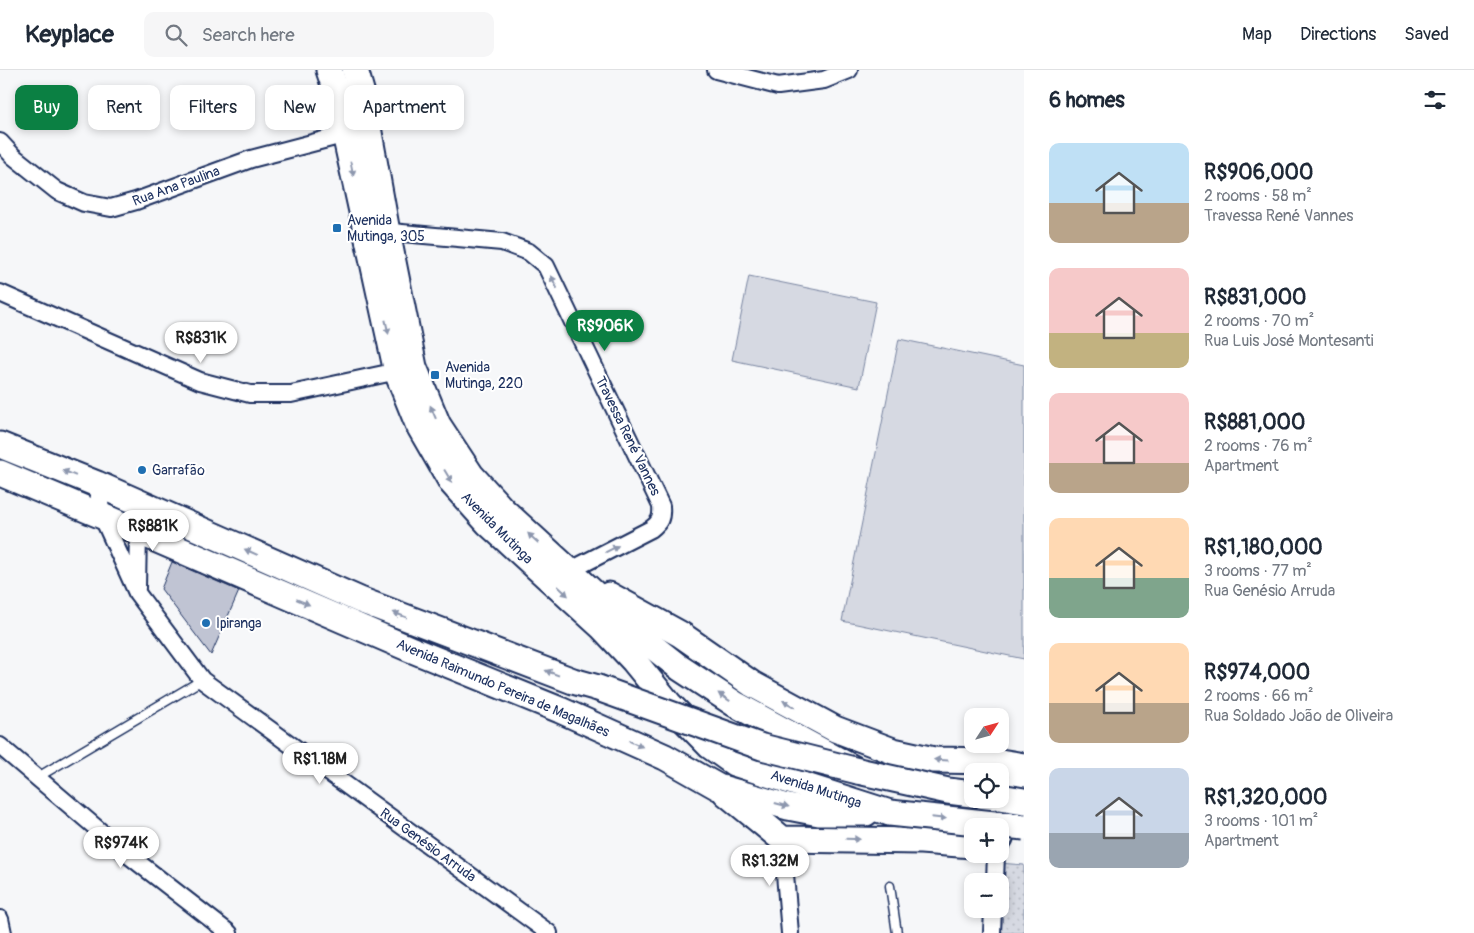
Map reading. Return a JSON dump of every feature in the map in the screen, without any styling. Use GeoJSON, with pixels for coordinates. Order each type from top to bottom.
{"type":"FeatureCollection","features":[{"type":"Feature","properties":{"kind":"main road","name":"Avenida Mutinga"},"geometry":{"type":"LineString","coordinates":[[329,70],[344,134],[376,230],[418,424],[452,483],[488,523],[602,627],[669,704],[710,746],[734,762],[856,807]]}},
{"type":"Feature","properties":{"kind":"main road","name":"Avenida Mutinga"},"geometry":{"type":"LineString","coordinates":[[355,70],[359,85]]}},
{"type":"Feature","properties":{"kind":"main road","name":"Avenida Mutinga"},"geometry":{"type":"LineString","coordinates":[[368,130],[376,230]]}},
{"type":"Feature","properties":{"kind":"main road","name":"Avenida Mutinga"},"geometry":{"type":"LineString","coordinates":[[405,370],[471,475],[503,510],[647,642],[680,668],[735,704],[858,771]]}},
{"type":"Feature","properties":{"kind":"main road","name":"Avenida Raimundo Pereira de Magalhães"},"geometry":{"type":"LineString","coordinates":[[0,445],[97,484],[360,600],[573,682],[598,688],[762,748],[858,771]]}},
{"type":"Feature","properties":{"kind":"main road","name":"Avenida Raimundo Pereira de Magalhães"},"geometry":{"type":"LineString","coordinates":[[0,473],[410,649],[560,710],[665,757],[718,787],[788,807],[818,813],[856,807],[890,813],[1024,827]]}},
{"type":"Feature","properties":{"kind":"main road"},"geometry":{"type":"LineString","coordinates":[[575,577],[680,634],[752,684],[835,729],[893,751],[934,760],[994,761],[1024,767],[1007,818]]}},
{"type":"Feature","properties":{"kind":"main road"},"geometry":{"type":"LineString","coordinates":[[858,771],[964,793]]}},
{"type":"Feature","properties":{"kind":"main road"},"geometry":{"type":"LineString","coordinates":[[718,787],[782,839],[922,841],[964,844]]}},
{"type":"Feature","properties":{"kind":"main road"},"geometry":{"type":"LineString","coordinates":[[1009,799],[1024,801]]}},
{"type":"Feature","properties":{"kind":"main road"},"geometry":{"type":"LineString","coordinates":[[782,839],[818,813]]}},
{"type":"Feature","properties":{"kind":"street"},"geometry":{"type":"LineString","coordinates":[[716,70],[778,86],[824,80],[849,70]]}},
{"type":"Feature","properties":{"kind":"street","name":"Rua Ana Paulina"},"geometry":{"type":"LineString","coordinates":[[0,142],[12,156],[57,191],[84,204],[111,208],[136,201],[251,159],[358,130]]}},
{"type":"Feature","properties":{"kind":"street","name":"Travessa René Vannes"},"geometry":{"type":"LineString","coordinates":[[376,230],[502,242],[529,252],[546,266],[661,506],[662,514],[660,522],[651,530],[575,577]]}},
{"type":"Feature","properties":{"kind":"street"},"geometry":{"type":"LineString","coordinates":[[0,293],[200,381],[250,394],[291,394],[405,370]]}},
{"type":"Feature","properties":{"kind":"street","name":"Rua Genésio Arruda"},"geometry":{"type":"LineString","coordinates":[[97,484],[102,516],[137,593],[202,680],[549,933]]}},
{"type":"Feature","properties":{"kind":"street"},"geometry":{"type":"LineString","coordinates":[[137,593],[138,531],[148,506]]}},
{"type":"Feature","properties":{"kind":"street"},"geometry":{"type":"LineString","coordinates":[[0,746],[38,776],[127,854],[229,933]]}},
{"type":"Feature","properties":{"kind":"street"},"geometry":{"type":"LineString","coordinates":[[782,839],[790,933]]}},
{"type":"Feature","properties":{"kind":"street"},"geometry":{"type":"LineString","coordinates":[[992,933],[993,918]]}},
{"type":"Feature","properties":{"kind":"street"},"geometry":{"type":"LineString","coordinates":[[0,919],[3,933]]}},
{"type":"Feature","properties":{"kind":"lane"},"geometry":{"type":"LineString","coordinates":[[38,776],[202,680]]}},
{"type":"Feature","properties":{"kind":"lane"},"geometry":{"type":"LineString","coordinates":[[890,886],[897,933]]}},
{"type":"Feature","properties":{"kind":"shaded area"},"geometry":{"type":"Polygon","coordinates":[[[749,276],[876,302],[859,387],[732,360],[749,276]]]}},
{"type":"Feature","properties":{"kind":"shaded area"},"geometry":{"type":"Polygon","coordinates":[[[899,339],[1024,365],[1024,659],[842,621],[899,339]]]}},
{"type":"Feature","properties":{"kind":"shaded area"},"geometry":{"type":"Polygon","coordinates":[[[999,863],[1024,865],[1024,933],[997,933],[999,918],[1009,918],[1009,873],[999,873],[999,863]]]}},
{"type":"Feature","properties":{"kind":"building","name":"Ipiranga"},"geometry":{"type":"Polygon","coordinates":[[[172,562],[239,591],[211,655],[161,589],[172,562]]]}},
{"type":"Feature","properties":{"kind":"place","name":"Avenida Mutinga, 305"},"geometry":{"type":"Point","coordinates":[337,228]}},
{"type":"Feature","properties":{"kind":"place","name":"Avenida Mutinga, 220"},"geometry":{"type":"Point","coordinates":[435,375]}},
{"type":"Feature","properties":{"kind":"place","name":"Garrafão"},"geometry":{"type":"Point","coordinates":[142,470]}},
{"type":"Feature","properties":{"kind":"place","name":"Ipiranga"},"geometry":{"type":"Point","coordinates":[206,623]}}]}
